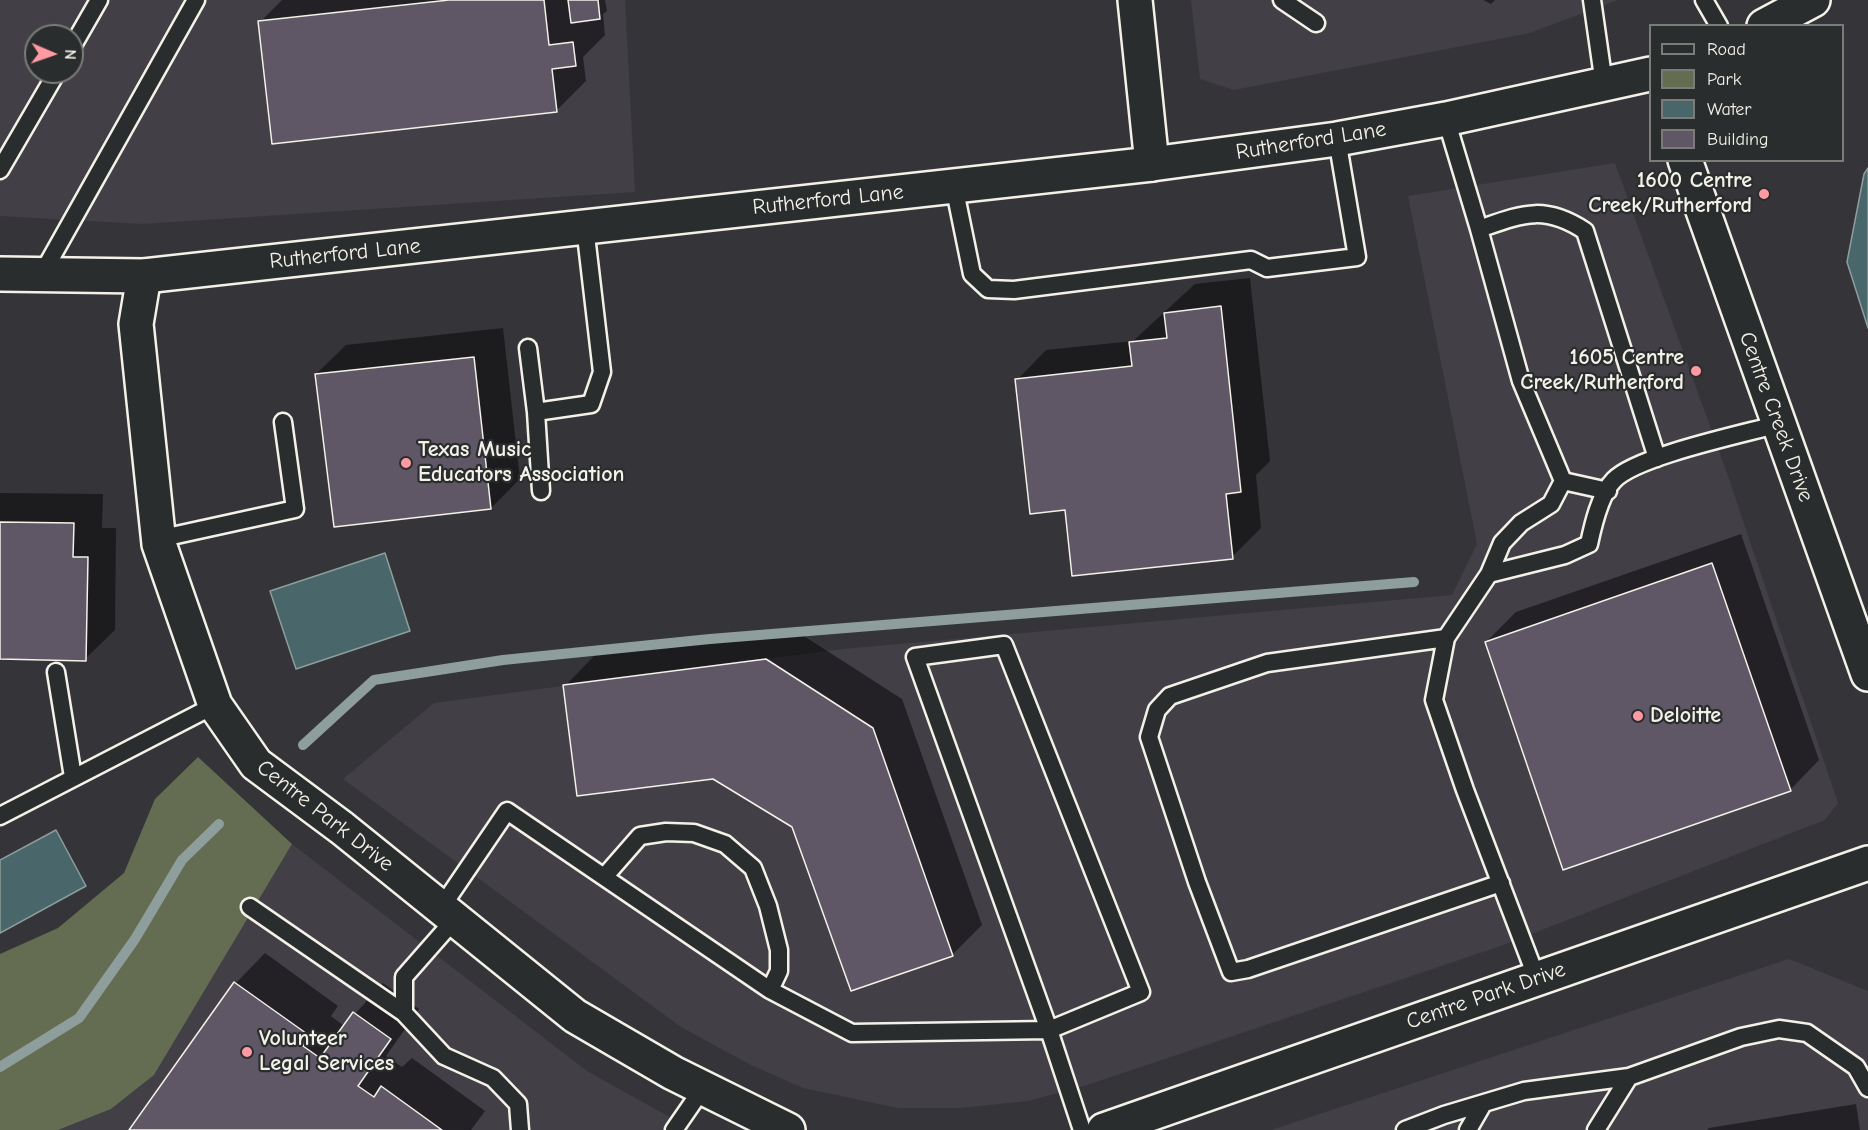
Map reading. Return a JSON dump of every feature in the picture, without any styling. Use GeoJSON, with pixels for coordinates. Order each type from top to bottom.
{"type":"FeatureCollection","features":[{"type":"Feature","properties":{"kind":"street"},"geometry":{"type":"LineString","coordinates":[[1135,0],[1152,164]]}},
{"type":"Feature","properties":{"kind":"street"},"geometry":{"type":"LineString","coordinates":[[1768,24],[1813,0]]}},
{"type":"Feature","properties":{"kind":"street","name":"Rutherford Lane"},"geometry":{"type":"LineString","coordinates":[[0,274],[144,276],[1152,164],[1337,139],[1446,119],[1649,74]]}},
{"type":"Feature","properties":{"kind":"street","name":"Centre Creek Drive"},"geometry":{"type":"LineString","coordinates":[[1686,162],[1868,674]]}},
{"type":"Feature","properties":{"kind":"street","name":"Centre Park Drive"},"geometry":{"type":"LineString","coordinates":[[144,276],[136,324],[158,539],[215,705],[256,765],[575,1016],[703,1088],[788,1130]]}},
{"type":"Feature","properties":{"kind":"street","name":"Centre Park Drive"},"geometry":{"type":"LineString","coordinates":[[1104,1130],[1868,863]]}},
{"type":"Feature","properties":{"kind":"lane"},"geometry":{"type":"LineString","coordinates":[[84,26],[99,0]]}},
{"type":"Feature","properties":{"kind":"lane"},"geometry":{"type":"LineString","coordinates":[[42,274],[196,0]]}},
{"type":"Feature","properties":{"kind":"lane"},"geometry":{"type":"LineString","coordinates":[[1282,0],[1316,23]]}},
{"type":"Feature","properties":{"kind":"lane"},"geometry":{"type":"LineString","coordinates":[[1592,0],[1604,84]]}},
{"type":"Feature","properties":{"kind":"lane"},"geometry":{"type":"LineString","coordinates":[[1704,0],[1718,24]]}},
{"type":"Feature","properties":{"kind":"lane"},"geometry":{"type":"LineString","coordinates":[[0,170],[50,84]]}},
{"type":"Feature","properties":{"kind":"lane"},"geometry":{"type":"LineString","coordinates":[[1446,119],[1521,381],[1563,481]]}},
{"type":"Feature","properties":{"kind":"lane"},"geometry":{"type":"LineString","coordinates":[[954,186],[972,274],[988,289],[1014,290],[1251,260],[1267,268],[1356,257],[1337,139]]}},
{"type":"Feature","properties":{"kind":"lane"},"geometry":{"type":"LineString","coordinates":[[1479,229],[1523,214],[1563,217],[1585,231],[1657,458]]}},
{"type":"Feature","properties":{"kind":"lane"},"geometry":{"type":"LineString","coordinates":[[536,412],[591,404],[602,372],[585,227]]}},
{"type":"Feature","properties":{"kind":"lane"},"geometry":{"type":"LineString","coordinates":[[528,348],[542,491]]}},
{"type":"Feature","properties":{"kind":"lane"},"geometry":{"type":"LineString","coordinates":[[158,539],[295,509],[284,422]]}},
{"type":"Feature","properties":{"kind":"lane"},"geometry":{"type":"LineString","coordinates":[[1489,574],[1565,555],[1589,544],[1594,518],[1614,480],[1657,458],[1779,424]]}},
{"type":"Feature","properties":{"kind":"lane"},"geometry":{"type":"LineString","coordinates":[[1563,481],[1608,491]]}},
{"type":"Feature","properties":{"kind":"lane"},"geometry":{"type":"LineString","coordinates":[[1537,979],[1465,790],[1434,700],[1446,638],[1489,574],[1502,543],[1521,523],[1551,504],[1563,481]]}},
{"type":"Feature","properties":{"kind":"lane"},"geometry":{"type":"LineString","coordinates":[[1446,638],[1267,663],[1170,696],[1157,710],[1149,737],[1197,882],[1231,972],[1248,969],[1501,883]]}},
{"type":"Feature","properties":{"kind":"lane"},"geometry":{"type":"LineString","coordinates":[[404,1012],[404,977],[448,914],[507,811],[770,990],[852,1033],[1050,1030],[1141,992],[1004,645],[915,657],[1050,1030],[1082,1130]]}},
{"type":"Feature","properties":{"kind":"lane"},"geometry":{"type":"LineString","coordinates":[[56,672],[73,777]]}},
{"type":"Feature","properties":{"kind":"lane"},"geometry":{"type":"LineString","coordinates":[[0,816],[215,705]]}},
{"type":"Feature","properties":{"kind":"lane"},"geometry":{"type":"LineString","coordinates":[[605,876],[640,837],[666,832],[693,833],[725,844],[753,868],[768,906],[779,950],[779,971],[770,990]]}},
{"type":"Feature","properties":{"kind":"lane"},"geometry":{"type":"LineString","coordinates":[[250,907],[404,1012],[444,1056],[493,1078],[518,1104],[520,1130]]}},
{"type":"Feature","properties":{"kind":"lane"},"geometry":{"type":"LineString","coordinates":[[1406,1130],[1524,1091],[1629,1077],[1741,1037],[1779,1029],[1807,1033],[1856,1067],[1868,1088]]}},
{"type":"Feature","properties":{"kind":"lane"},"geometry":{"type":"LineString","coordinates":[[1596,1130],[1629,1077]]}},
{"type":"Feature","properties":{"kind":"lane"},"geometry":{"type":"LineString","coordinates":[[674,1130],[703,1088]]}},
{"type":"Feature","properties":{"kind":"lane"},"geometry":{"type":"LineString","coordinates":[[1468,1130],[1483,1104]]}},
{"type":"Feature","properties":{"kind":"shaded area"},"geometry":{"type":"Polygon","coordinates":[[[0,0],[625,0],[635,192],[142,224],[0,216],[0,0]]]}},
{"type":"Feature","properties":{"kind":"shaded area"},"geometry":{"type":"Polygon","coordinates":[[[1191,0],[1618,0],[1530,33],[1234,90],[1200,79],[1191,0]]]}},
{"type":"Feature","properties":{"kind":"shaded area"},"geometry":{"type":"Polygon","coordinates":[[[1615,163],[1728,476],[1838,803],[1825,820],[1498,947],[1084,1086],[1028,1101],[961,1108],[898,1108],[803,1088],[749,1064],[681,1027],[343,779],[434,703],[842,649],[1452,595],[1477,544],[1408,196],[1615,163]]]}},
{"type":"Feature","properties":{"kind":"shaded area"},"geometry":{"type":"Polygon","coordinates":[[[292,844],[587,1071],[693,1130],[58,1130],[111,1109],[154,1075],[292,844]]]}},
{"type":"Feature","properties":{"kind":"shaded area"},"geometry":{"type":"Polygon","coordinates":[[[1789,959],[1868,991],[1868,1130],[1271,1130],[1789,959]]]}},
{"type":"Feature","properties":{"kind":"green space"},"geometry":{"type":"Polygon","coordinates":[[[198,757],[292,844],[154,1075],[111,1109],[58,1130],[0,1130],[0,954],[58,928],[124,873],[155,799],[198,757]]]}},
{"type":"Feature","properties":{"kind":"water"},"geometry":{"type":"Polygon","coordinates":[[[1868,168],[1868,328],[1847,262],[1864,174],[1868,168]]]}},
{"type":"Feature","properties":{"kind":"water"},"geometry":{"type":"Polygon","coordinates":[[[385,553],[410,631],[296,669],[270,591],[385,553]]]}},
{"type":"Feature","properties":{"kind":"water"},"geometry":{"type":"Polygon","coordinates":[[[56,830],[86,886],[0,933],[0,860],[56,830]]]}},
{"type":"Feature","properties":{"kind":"building"},"geometry":{"type":"Polygon","coordinates":[[[449,0],[544,0],[549,45],[573,42],[576,66],[552,69],[557,112],[272,144],[258,21],[449,0]]]}},
{"type":"Feature","properties":{"kind":"building"},"geometry":{"type":"Polygon","coordinates":[[[568,0],[598,0],[600,19],[571,23],[568,0]]]}},
{"type":"Feature","properties":{"kind":"building"},"geometry":{"type":"Polygon","coordinates":[[[1221,306],[1241,492],[1226,494],[1233,559],[1072,576],[1065,510],[1030,514],[1015,379],[1132,366],[1129,342],[1167,338],[1164,313],[1221,306]]]}},
{"type":"Feature","properties":{"kind":"building","name":"Texas Music Educators Association"},"geometry":{"type":"Polygon","coordinates":[[[474,357],[491,509],[334,527],[315,374],[474,357]]]}},
{"type":"Feature","properties":{"kind":"building"},"geometry":{"type":"Polygon","coordinates":[[[0,522],[74,523],[73,557],[88,557],[86,661],[0,659],[0,522]]]}},
{"type":"Feature","properties":{"kind":"building","name":"Deloitte"},"geometry":{"type":"Polygon","coordinates":[[[1712,563],[1791,791],[1563,870],[1485,642],[1712,563]]]}},
{"type":"Feature","properties":{"kind":"building"},"geometry":{"type":"Polygon","coordinates":[[[766,659],[873,728],[953,956],[851,991],[792,827],[713,779],[577,796],[563,685],[766,659]]]}},
{"type":"Feature","properties":{"kind":"building","name":"Volunteer Legal Services"},"geometry":{"type":"Polygon","coordinates":[[[234,982],[310,1036],[303,1046],[320,1058],[353,1012],[391,1039],[358,1086],[374,1097],[381,1086],[442,1130],[129,1130],[234,982]]]}},
{"type":"Feature","properties":{"kind":"waterway"},"geometry":{"type":"LineString","coordinates":[[303,745],[374,680],[503,660],[710,639],[1414,582]]}},
{"type":"Feature","properties":{"kind":"waterway"},"geometry":{"type":"LineString","coordinates":[[0,1067],[79,1018],[135,939],[182,860],[219,824]]}},
{"type":"Feature","properties":{"kind":"place","name":"1600 Centre Creek/Rutherford"},"geometry":{"type":"Point","coordinates":[1764,194]}},
{"type":"Feature","properties":{"kind":"place","name":"1605 Centre Creek/Rutherford"},"geometry":{"type":"Point","coordinates":[1696,371]}},
{"type":"Feature","properties":{"kind":"place","name":"Texas Music Educators Association"},"geometry":{"type":"Point","coordinates":[406,463]}},
{"type":"Feature","properties":{"kind":"place","name":"Deloitte"},"geometry":{"type":"Point","coordinates":[1638,716]}},
{"type":"Feature","properties":{"kind":"place","name":"Volunteer Legal Services"},"geometry":{"type":"Point","coordinates":[247,1052]}}]}
